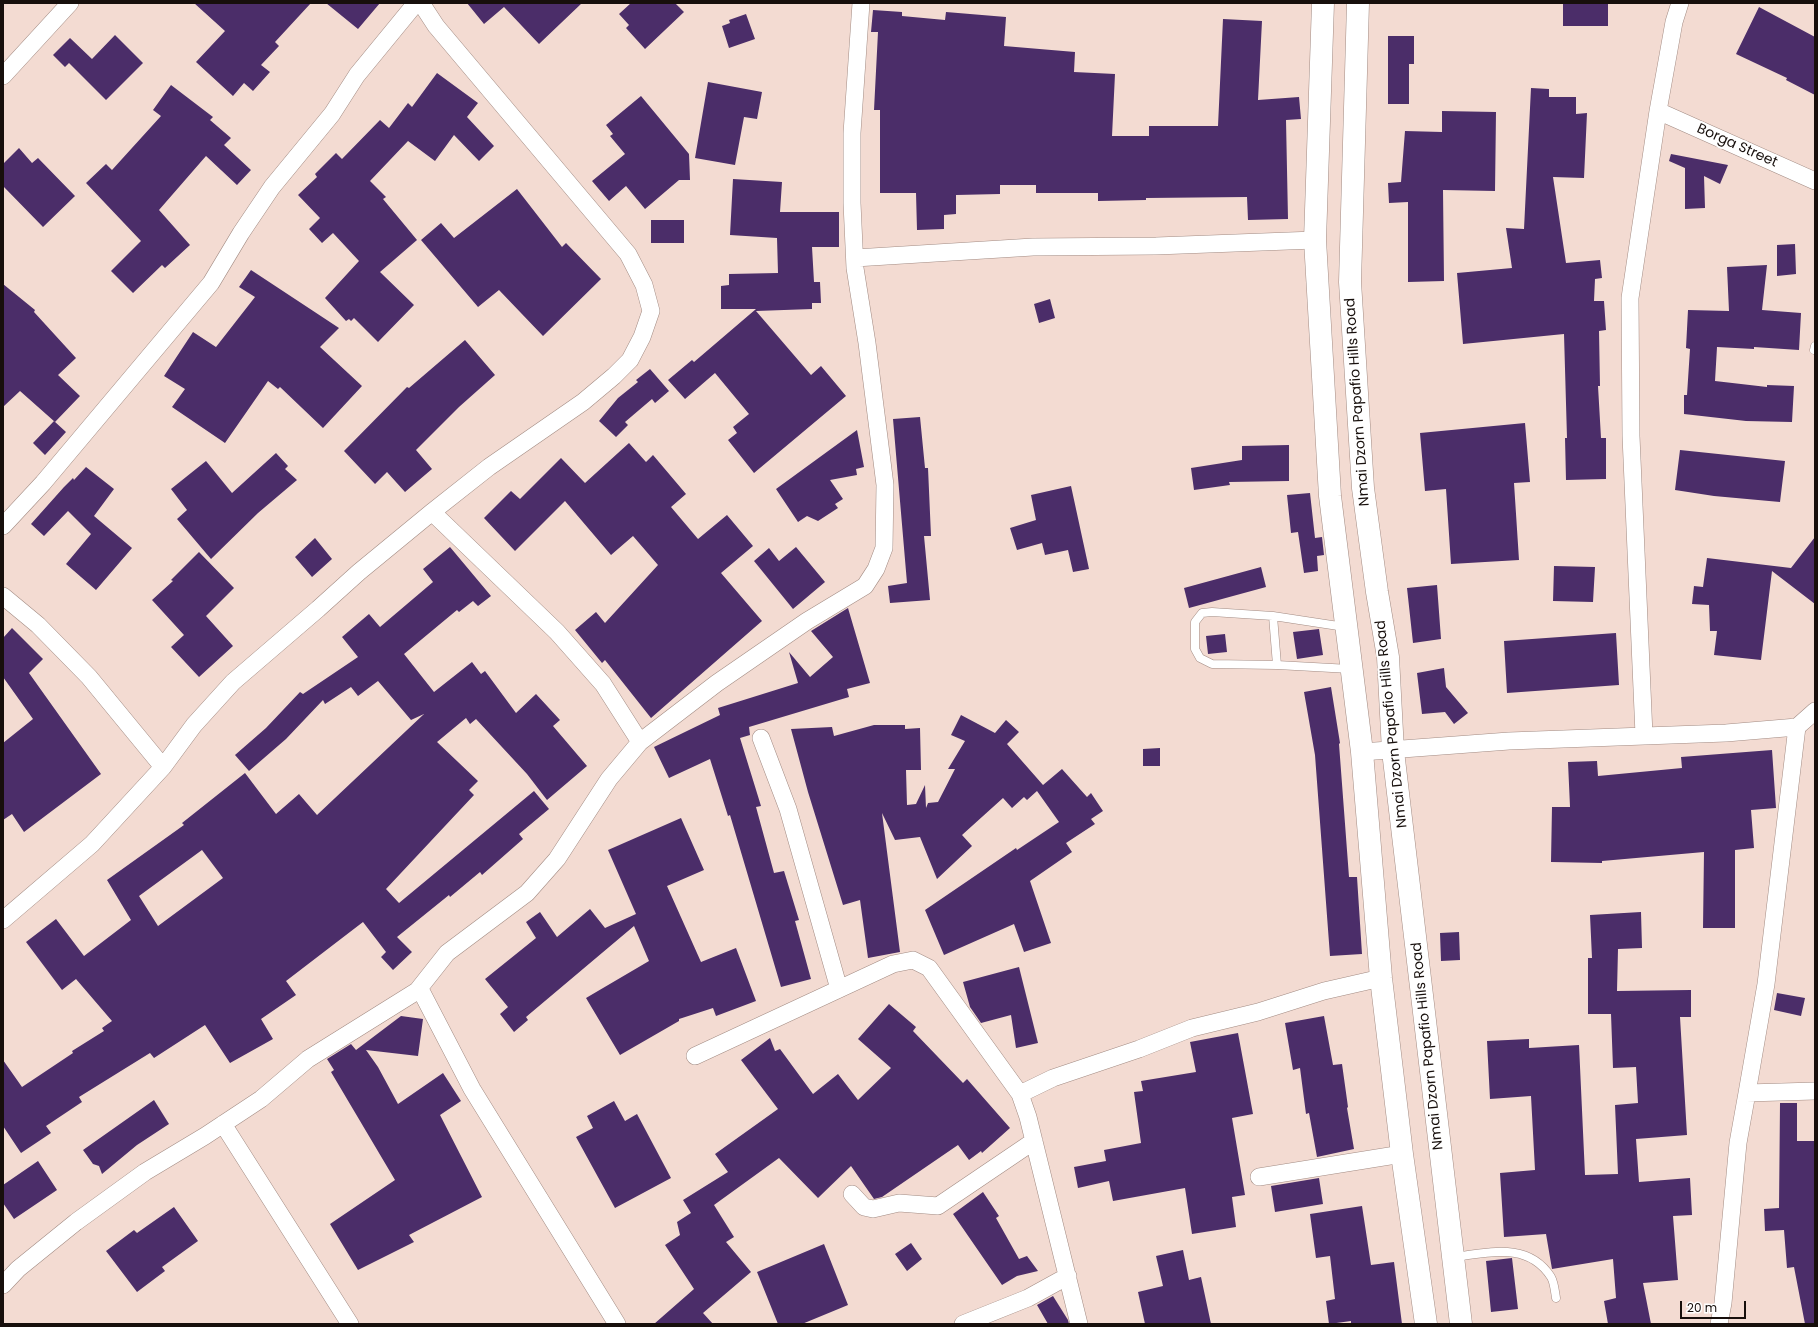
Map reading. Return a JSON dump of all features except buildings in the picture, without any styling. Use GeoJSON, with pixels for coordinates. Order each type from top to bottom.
{"type":"FeatureCollection","features":[{"type":"Feature","properties":{"kind":"street"},"geometry":{"type":"LineString","coordinates":[[3,76],[70,3]]}},
{"type":"Feature","properties":{"kind":"street"},"geometry":{"type":"LineString","coordinates":[[3,526],[43,483],[211,283],[240,233],[272,187],[332,114],[357,75],[416,3]]}},
{"type":"Feature","properties":{"kind":"street"},"geometry":{"type":"LineString","coordinates":[[3,920],[92,844],[163,767],[194,725],[233,682],[359,572],[432,512],[489,467],[582,402],[614,376],[630,360],[642,337],[651,311],[644,285],[628,254],[436,26],[421,3]]}},
{"type":"Feature","properties":{"kind":"street"},"geometry":{"type":"LineString","coordinates":[[3,1285],[18,1269],[76,1222],[146,1172],[261,1099],[308,1059],[420,989],[447,953],[527,893],[557,858],[609,779],[640,742],[717,684],[807,621],[865,586],[876,569],[884,548],[885,485],[876,403],[855,258],[852,202],[852,133],[861,3]]}},
{"type":"Feature","properties":{"kind":"street"},"geometry":{"type":"LineString","coordinates":[[1323,3],[1316,240],[1330,496],[1345,627],[1362,752],[1382,978],[1402,1154],[1426,1324]]}},
{"type":"Feature","properties":{"kind":"street","name":"Nmai Dzorn Papafio Hills Road"},"geometry":{"type":"LineString","coordinates":[[1358,3],[1350,282],[1363,488],[1376,592],[1388,657],[1393,750],[1461,1324]]}},
{"type":"Feature","properties":{"kind":"street"},"geometry":{"type":"LineString","coordinates":[[1644,735],[1631,436],[1630,298],[1658,111],[1674,22],[1680,3]]}},
{"type":"Feature","properties":{"kind":"street","name":"Borga Street"},"geometry":{"type":"LineString","coordinates":[[1658,111],[1815,182]]}},
{"type":"Feature","properties":{"kind":"street"},"geometry":{"type":"LineString","coordinates":[[855,258],[1033,247],[1156,246],[1316,240]]}},
{"type":"Feature","properties":{"kind":"street"},"geometry":{"type":"LineString","coordinates":[[432,512],[557,632],[603,684],[640,742]]}},
{"type":"Feature","properties":{"kind":"street"},"geometry":{"type":"LineString","coordinates":[[3,596],[38,625],[89,678],[163,767]]}},
{"type":"Feature","properties":{"kind":"street"},"geometry":{"type":"LineString","coordinates":[[1362,752],[1509,741],[1726,733],[1797,727],[1815,711]]}},
{"type":"Feature","properties":{"kind":"street"},"geometry":{"type":"LineString","coordinates":[[1719,1324],[1723,1303],[1738,1144],[1766,984],[1797,727]]}},
{"type":"Feature","properties":{"kind":"street"},"geometry":{"type":"LineString","coordinates":[[761,738],[788,809],[839,989]]}},
{"type":"Feature","properties":{"kind":"street"},"geometry":{"type":"LineString","coordinates":[[695,1056],[893,964],[913,960],[929,968],[1020,1094],[1028,1117],[1079,1324]]}},
{"type":"Feature","properties":{"kind":"street"},"geometry":{"type":"LineString","coordinates":[[1020,1094],[1053,1078],[1139,1049],[1192,1028],[1258,1012],[1324,991],[1382,978]]}},
{"type":"Feature","properties":{"kind":"street"},"geometry":{"type":"LineString","coordinates":[[420,989],[472,1089],[617,1324]]}},
{"type":"Feature","properties":{"kind":"street"},"geometry":{"type":"LineString","coordinates":[[1747,1093],[1815,1091]]}},
{"type":"Feature","properties":{"kind":"street"},"geometry":{"type":"LineString","coordinates":[[223,1124],[350,1324]]}},
{"type":"Feature","properties":{"kind":"street"},"geometry":{"type":"LineString","coordinates":[[852,1194],[864,1206],[873,1209],[899,1202],[938,1206],[1034,1141]]}},
{"type":"Feature","properties":{"kind":"street"},"geometry":{"type":"LineString","coordinates":[[1259,1177],[1402,1154]]}},
{"type":"Feature","properties":{"kind":"street"},"geometry":{"type":"LineString","coordinates":[[963,1324],[1028,1298],[1068,1276]]}},
{"type":"Feature","properties":{"kind":"lane"},"geometry":{"type":"LineString","coordinates":[[1345,627],[1273,616],[1202,612],[1195,622],[1195,649],[1200,658],[1212,664],[1277,665],[1351,669]]}},
{"type":"Feature","properties":{"kind":"lane"},"geometry":{"type":"LineString","coordinates":[[1273,616],[1277,665]]}},
{"type":"Feature","properties":{"kind":"lane"},"geometry":{"type":"LineString","coordinates":[[1453,1258],[1494,1252],[1520,1253],[1537,1262],[1551,1277],[1556,1298]]}}]}
